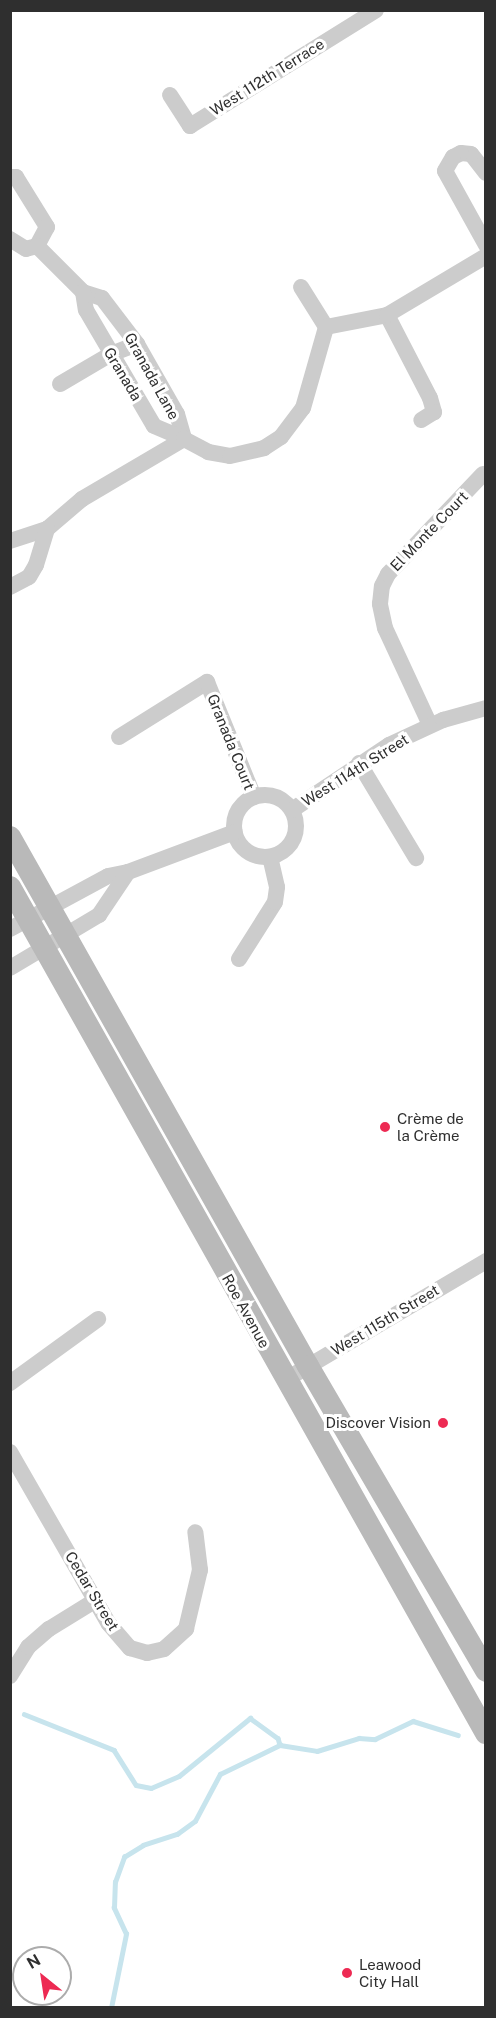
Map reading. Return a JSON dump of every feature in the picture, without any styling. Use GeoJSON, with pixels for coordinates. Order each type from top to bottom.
{"type":"FeatureCollection","features":[{"type":"Feature","properties":{"kind":"main road","name":"Roe Avenue"},"geometry":{"type":"LineString","coordinates":[[10,837],[308,1366],[485,1670]]}},
{"type":"Feature","properties":{"kind":"main road","name":"Roe Avenue"},"geometry":{"type":"LineString","coordinates":[[10,887],[19,924],[45,949],[285,1380],[486,1733]]}},
{"type":"Feature","properties":{"kind":"main road"},"geometry":{"type":"LineString","coordinates":[[433,1640],[469,1665],[485,1670]]}},
{"type":"Feature","properties":{"kind":"street","name":"West 112th Terrace"},"geometry":{"type":"LineString","coordinates":[[170,95],[190,126],[372,11]]}},
{"type":"Feature","properties":{"kind":"street"},"geometry":{"type":"LineString","coordinates":[[486,173],[471,154],[461,153],[453,157],[444,171],[486,245]]}},
{"type":"Feature","properties":{"kind":"street"},"geometry":{"type":"LineString","coordinates":[[10,177],[16,177],[47,227],[37,246],[26,249],[10,239]]}},
{"type":"Feature","properties":{"kind":"street","name":"Granada Lane"},"geometry":{"type":"LineString","coordinates":[[37,246],[83,292],[102,298],[137,344],[177,414],[184,439]]}},
{"type":"Feature","properties":{"kind":"street"},"geometry":{"type":"LineString","coordinates":[[301,287],[326,327],[387,315],[486,256]]}},
{"type":"Feature","properties":{"kind":"street","name":"Granada"},"geometry":{"type":"LineString","coordinates":[[83,292],[86,310],[154,426],[208,452],[230,456],[264,448],[281,437],[303,408],[326,327]]}},
{"type":"Feature","properties":{"kind":"street"},"geometry":{"type":"LineString","coordinates":[[387,315],[430,398],[434,412],[421,420]]}},
{"type":"Feature","properties":{"kind":"street"},"geometry":{"type":"LineString","coordinates":[[60,384],[111,354],[137,344]]}},
{"type":"Feature","properties":{"kind":"street"},"geometry":{"type":"LineString","coordinates":[[10,541],[46,529],[82,499],[184,439]]}},
{"type":"Feature","properties":{"kind":"street","name":"El Monte Court"},"geometry":{"type":"LineString","coordinates":[[430,725],[385,628],[380,604],[382,586],[388,574],[483,474]]}},
{"type":"Feature","properties":{"kind":"street"},"geometry":{"type":"LineString","coordinates":[[10,587],[29,577],[36,565],[46,529]]}},
{"type":"Feature","properties":{"kind":"street","name":"Granada Court"},"geometry":{"type":"LineString","coordinates":[[119,737],[207,682],[254,797]]}},
{"type":"Feature","properties":{"kind":"street","name":"West 114th Street"},"geometry":{"type":"LineString","coordinates":[[292,810],[359,763],[430,725],[486,708]]}},
{"type":"Feature","properties":{"kind":"street"},"geometry":{"type":"LineString","coordinates":[[359,763],[416,858]]}},
{"type":"Feature","properties":{"kind":"street"},"geometry":{"type":"LineString","coordinates":[[275,796],[292,810],[296,824],[294,839],[284,851],[270,857],[245,850],[235,832],[238,812],[254,797],[275,796]]}},
{"type":"Feature","properties":{"kind":"street"},"geometry":{"type":"LineString","coordinates":[[19,924],[108,876],[128,873],[235,832]]}},
{"type":"Feature","properties":{"kind":"street"},"geometry":{"type":"LineString","coordinates":[[239,959],[275,902],[278,887],[270,857]]}},
{"type":"Feature","properties":{"kind":"street"},"geometry":{"type":"LineString","coordinates":[[10,968],[66,937],[99,915],[128,873]]}},
{"type":"Feature","properties":{"kind":"street","name":"West 115th Street"},"geometry":{"type":"LineString","coordinates":[[285,1380],[486,1261]]}},
{"type":"Feature","properties":{"kind":"street"},"geometry":{"type":"LineString","coordinates":[[10,1383],[98,1319]]}},
{"type":"Feature","properties":{"kind":"street","name":"Cedar Street"},"geometry":{"type":"LineString","coordinates":[[10,1452],[96,1600],[130,1648],[147,1653],[164,1649],[186,1629],[198,1588],[195,1532]]}},
{"type":"Feature","properties":{"kind":"street"},"geometry":{"type":"LineString","coordinates":[[10,1676],[28,1647],[49,1629],[96,1600]]}},
{"type":"Feature","properties":{"kind":"waterway"},"geometry":{"type":"LineString","coordinates":[[24,1714],[114,1750],[136,1785],[151,1788],[179,1776],[250,1718],[278,1738],[280,1745]]}},
{"type":"Feature","properties":{"kind":"waterway"},"geometry":{"type":"LineString","coordinates":[[111,2008],[126,1934],[114,1908],[115,1882],[124,1857],[143,1845],[177,1834],[195,1821],[220,1774],[280,1745],[317,1751],[359,1738],[375,1739],[413,1721],[458,1735]]}},
{"type":"Feature","properties":{"kind":"place","name":"Crème de la Crème"},"geometry":{"type":"Point","coordinates":[385,1127]}},
{"type":"Feature","properties":{"kind":"place","name":"Discover Vision"},"geometry":{"type":"Point","coordinates":[443,1423]}},
{"type":"Feature","properties":{"kind":"place","name":"Leawood City Hall"},"geometry":{"type":"Point","coordinates":[347,1973]}}]}
